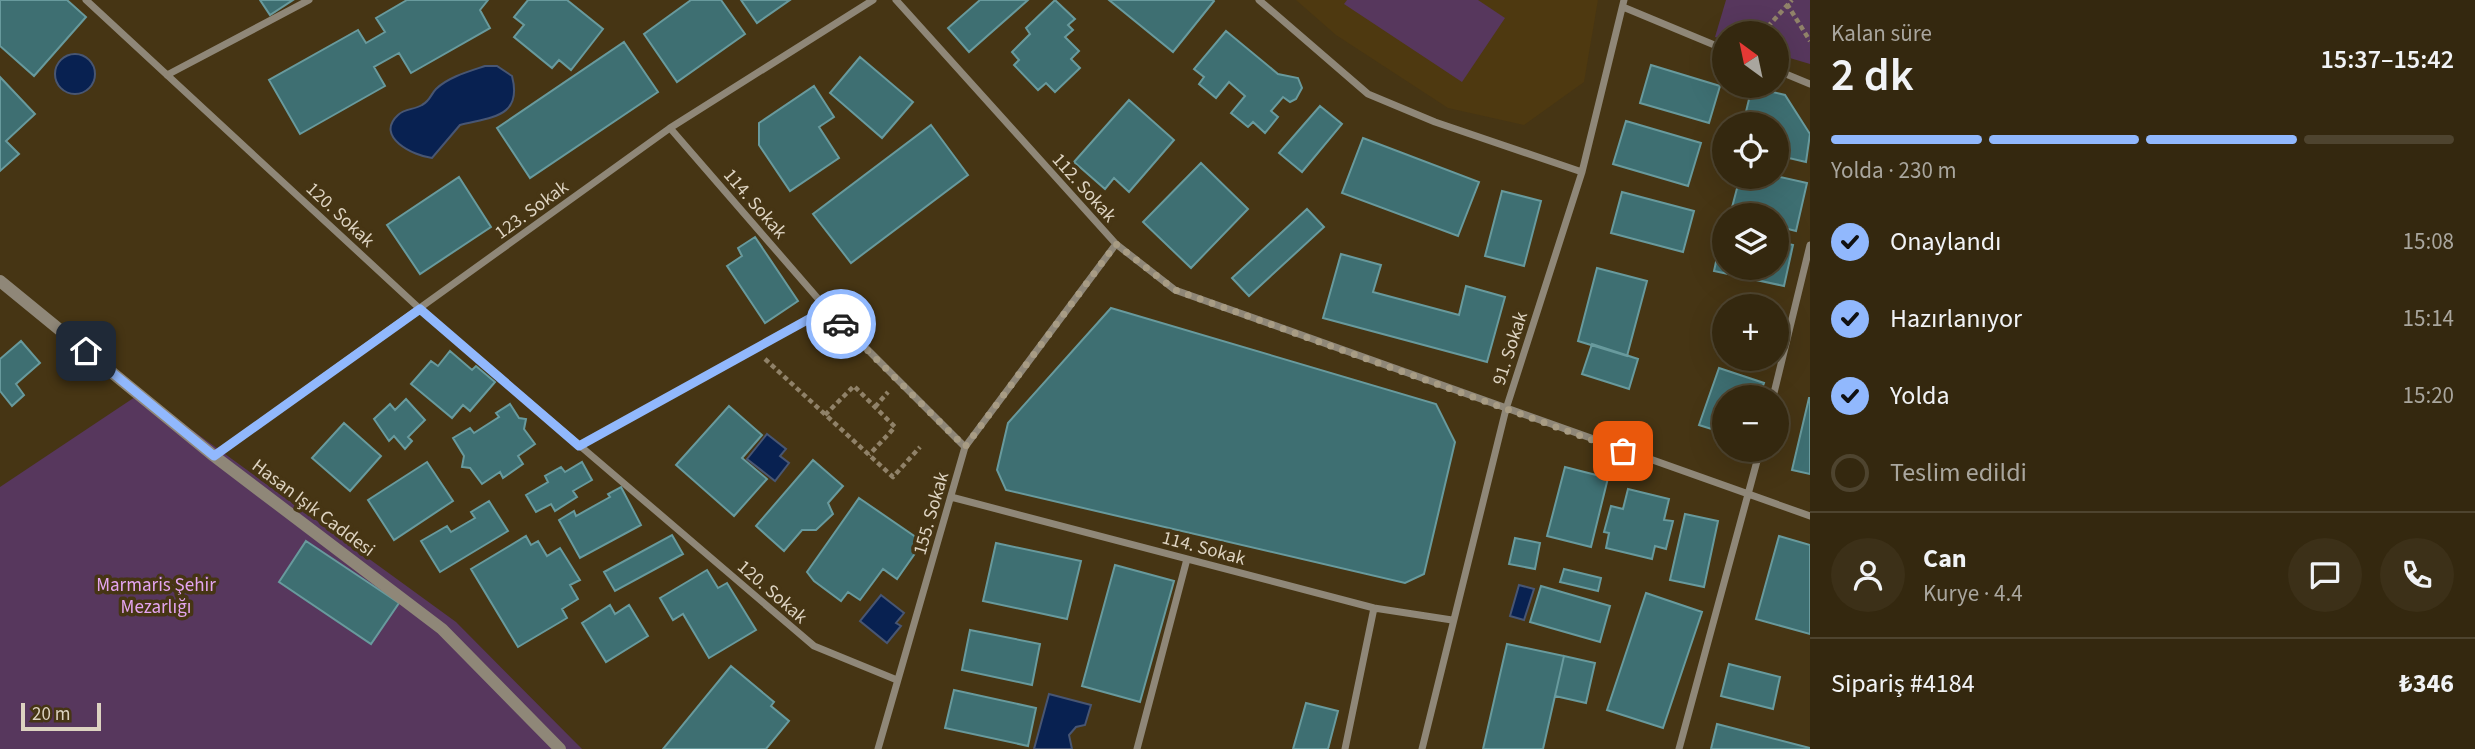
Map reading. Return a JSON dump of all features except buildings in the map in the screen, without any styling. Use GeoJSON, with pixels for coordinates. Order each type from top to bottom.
{"type":"FeatureCollection","features":[{"type":"Feature","properties":{"kind":"street","name":"120. Sokak"},"geometry":{"type":"LineString","coordinates":[[86,0],[420,309],[814,646],[897,680]]}},
{"type":"Feature","properties":{"kind":"street"},"geometry":{"type":"LineString","coordinates":[[167,75],[309,0]]}},
{"type":"Feature","properties":{"kind":"street","name":"123. Sokak"},"geometry":{"type":"LineString","coordinates":[[214,456],[670,128],[873,0]]}},
{"type":"Feature","properties":{"kind":"street","name":"112. Sokak"},"geometry":{"type":"LineString","coordinates":[[896,0],[1116,244],[1175,290],[1810,516]]}},
{"type":"Feature","properties":{"kind":"street"},"geometry":{"type":"LineString","coordinates":[[1259,0],[1368,94],[1435,122],[1582,172]]}},
{"type":"Feature","properties":{"kind":"street"},"geometry":{"type":"LineString","coordinates":[[1623,3],[1712,44]]}},
{"type":"Feature","properties":{"kind":"street","name":"91. Sokak"},"geometry":{"type":"LineString","coordinates":[[1422,749],[1506,409],[1582,172],[1623,3]]}},
{"type":"Feature","properties":{"kind":"street"},"geometry":{"type":"LineString","coordinates":[[1789,75],[1810,84]]}},
{"type":"Feature","properties":{"kind":"street","name":"114. Sokak"},"geometry":{"type":"LineString","coordinates":[[670,128],[827,309],[965,447]]}},
{"type":"Feature","properties":{"kind":"street","name":"155. Sokak"},"geometry":{"type":"LineString","coordinates":[[878,749],[965,447],[1116,244]]}},
{"type":"Feature","properties":{"kind":"street"},"geometry":{"type":"LineString","coordinates":[[1776,385],[1810,245]]}},
{"type":"Feature","properties":{"kind":"street","name":"Hasan Işık Caddesi"},"geometry":{"type":"LineString","coordinates":[[0,281],[214,456],[442,629],[560,749]]}},
{"type":"Feature","properties":{"kind":"street"},"geometry":{"type":"LineString","coordinates":[[579,446],[827,309]]}},
{"type":"Feature","properties":{"kind":"street"},"geometry":{"type":"LineString","coordinates":[[1679,749],[1757,462]]}},
{"type":"Feature","properties":{"kind":"street","name":"114. Sokak"},"geometry":{"type":"LineString","coordinates":[[951,497],[1374,608],[1452,620]]}},
{"type":"Feature","properties":{"kind":"street"},"geometry":{"type":"LineString","coordinates":[[1137,749],[1187,559]]}},
{"type":"Feature","properties":{"kind":"street"},"geometry":{"type":"LineString","coordinates":[[1345,749],[1374,608]]}},
{"type":"Feature","properties":{"kind":"path"},"geometry":{"type":"LineString","coordinates":[[1772,21],[1789,2],[1810,41]]}},
{"type":"Feature","properties":{"kind":"path"},"geometry":{"type":"LineString","coordinates":[[754,349],[893,477],[920,447]]}},
{"type":"Feature","properties":{"kind":"path"},"geometry":{"type":"LineString","coordinates":[[825,415],[854,386],[895,427],[869,455]]}},
{"type":"Feature","properties":{"kind":"shaded area"},"geometry":{"type":"Polygon","coordinates":[[[1296,0],[1598,0],[1584,82],[1524,125],[1448,108],[1336,35],[1296,0]]]}},
{"type":"Feature","properties":{"kind":"green space"},"geometry":{"type":"Polygon","coordinates":[[[1347,0],[1478,0],[1505,18],[1462,82],[1344,4],[1347,0]]]}},
{"type":"Feature","properties":{"kind":"green space"},"geometry":{"type":"Polygon","coordinates":[[[1726,0],[1810,0],[1810,64],[1789,58],[1789,21],[1720,21],[1726,0]]]}},
{"type":"Feature","properties":{"kind":"green space","name":"Marmaris Şehir Mezarlığı"},"geometry":{"type":"Polygon","coordinates":[[[141,393],[456,622],[582,749],[0,749],[0,487],[141,393]]]}},
{"type":"Feature","properties":{"kind":"water"},"geometry":{"type":"Polygon","coordinates":[[[75,54],[89,60],[95,74],[89,88],[75,94],[61,88],[55,74],[61,60],[75,54]]]}},
{"type":"Feature","properties":{"kind":"water"},"geometry":{"type":"Polygon","coordinates":[[[485,66],[497,66],[512,76],[513,100],[508,108],[493,117],[460,125],[432,158],[416,154],[393,138],[392,123],[398,115],[425,103],[436,89],[447,81],[485,66]]]}},
{"type":"Feature","properties":{"kind":"water"},"geometry":{"type":"Polygon","coordinates":[[[767,434],[786,449],[780,456],[789,463],[775,481],[747,459],[767,434]]]}},
{"type":"Feature","properties":{"kind":"water"},"geometry":{"type":"Polygon","coordinates":[[[1519,585],[1534,589],[1524,620],[1510,616],[1519,585]]]}},
{"type":"Feature","properties":{"kind":"water"},"geometry":{"type":"Polygon","coordinates":[[[881,595],[904,613],[896,623],[901,626],[887,643],[860,621],[881,595]]]}},
{"type":"Feature","properties":{"kind":"water"},"geometry":{"type":"Polygon","coordinates":[[[1049,694],[1091,705],[1085,725],[1076,727],[1069,735],[1072,749],[1034,749],[1049,694]]]}},
{"type":"Feature","properties":{"kind":"way so far"},"geometry":{"type":"LineString","coordinates":[[841,324],[965,447],[1116,244],[1175,290],[1623,451]]}},
{"type":"Feature","properties":{"kind":"route"},"geometry":{"type":"LineString","coordinates":[[86,351],[214,456],[420,309],[579,446],[827,309],[841,324]]}}]}
